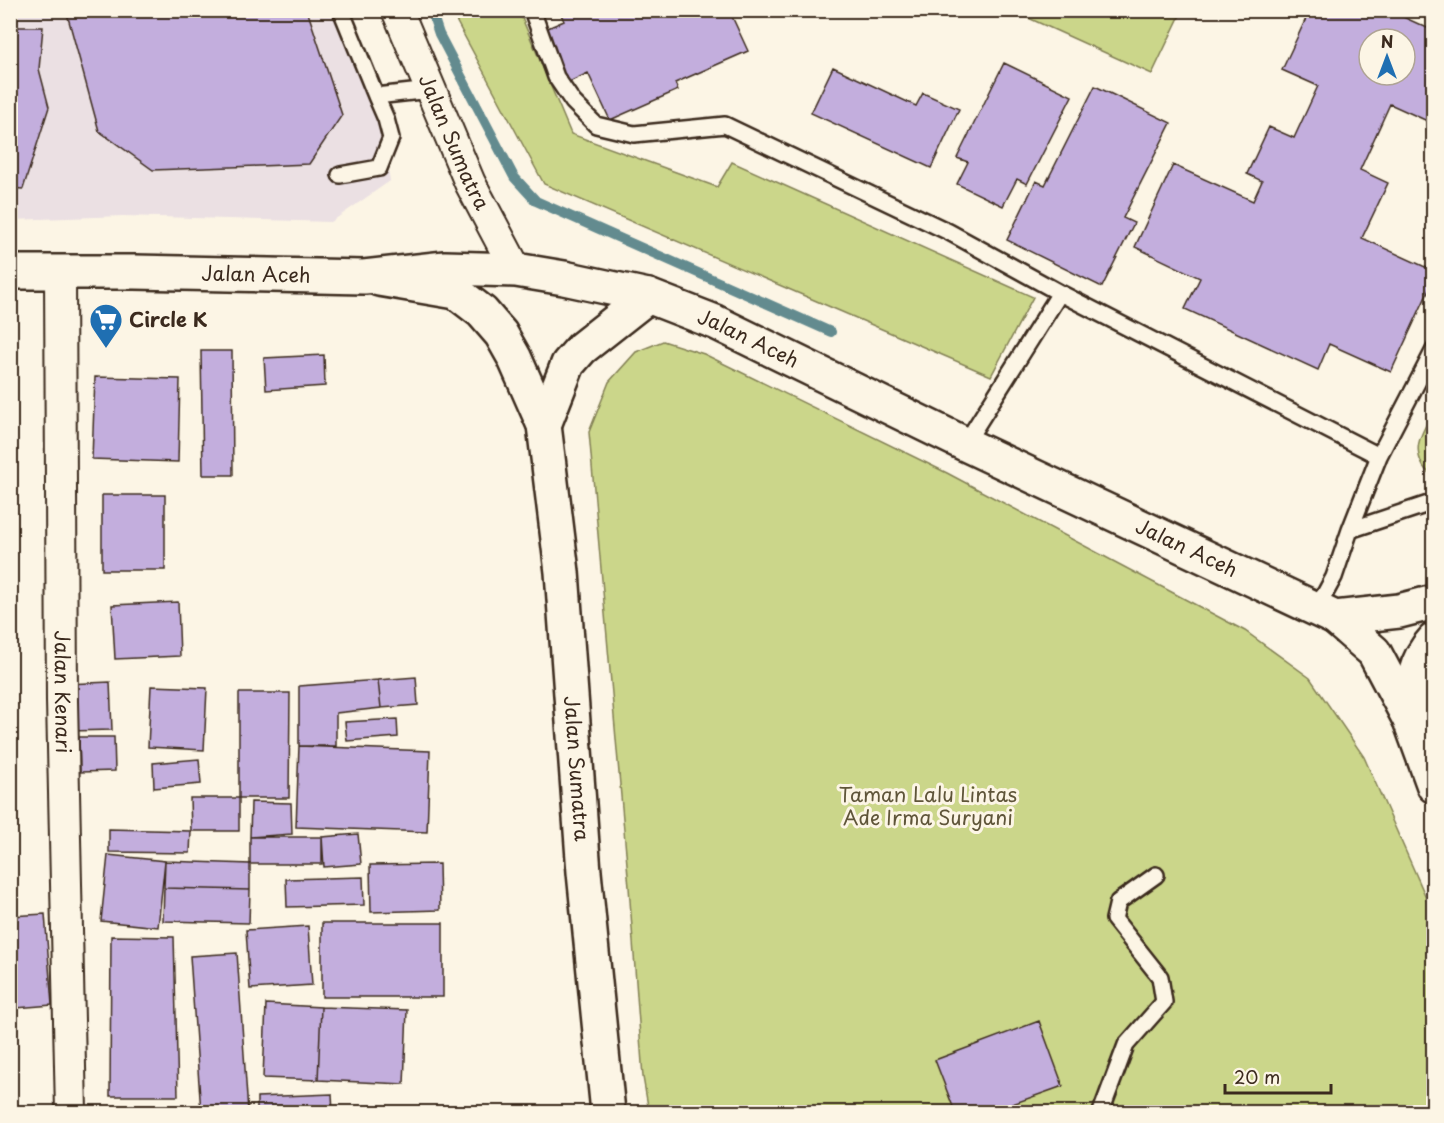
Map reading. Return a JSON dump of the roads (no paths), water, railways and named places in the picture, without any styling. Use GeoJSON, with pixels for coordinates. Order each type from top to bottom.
{"type":"FeatureCollection","features":[{"type":"Feature","properties":{"kind":"main road","name":"Jalan Aceh"},"geometry":{"type":"LineString","coordinates":[[10,272],[364,277],[444,268],[516,270],[648,296],[715,322],[965,444],[1325,614],[1374,652],[1410,720],[1434,786]]}},
{"type":"Feature","properties":{"kind":"main road","name":"Jalan Sumatra"},"geometry":{"type":"LineString","coordinates":[[364,277],[456,292],[482,312],[506,341],[544,424],[562,572],[584,872],[608,1113]]}},
{"type":"Feature","properties":{"kind":"main road","name":"Jalan Sumatra"},"geometry":{"type":"LineString","coordinates":[[544,424],[568,364],[582,348],[648,296]]}},
{"type":"Feature","properties":{"kind":"main road"},"geometry":{"type":"LineString","coordinates":[[1325,614],[1399,611],[1434,602]]}},
{"type":"Feature","properties":{"kind":"main road"},"geometry":{"type":"LineString","coordinates":[[1410,720],[1414,675],[1427,648],[1434,640]]}},
{"type":"Feature","properties":{"kind":"street","name":"Jalan Sumatra"},"geometry":{"type":"LineString","coordinates":[[397,10],[470,183],[516,270]]}},
{"type":"Feature","properties":{"kind":"street","name":"Jalan Kenari"},"geometry":{"type":"LineString","coordinates":[[60,272],[62,701],[71,1113]]}},
{"type":"Feature","properties":{"kind":"lane"},"geometry":{"type":"LineString","coordinates":[[339,176],[379,168],[391,138],[341,10]]}},
{"type":"Feature","properties":{"kind":"lane"},"geometry":{"type":"LineString","coordinates":[[532,10],[556,77],[573,102],[596,125],[634,134],[725,125],[949,231],[1060,293],[1379,456]]}},
{"type":"Feature","properties":{"kind":"lane"},"geometry":{"type":"LineString","coordinates":[[375,96],[430,90]]}},
{"type":"Feature","properties":{"kind":"lane"},"geometry":{"type":"LineString","coordinates":[[965,444],[1060,293]]}},
{"type":"Feature","properties":{"kind":"lane"},"geometry":{"type":"LineString","coordinates":[[1325,614],[1334,577],[1350,530],[1379,456],[1434,350]]}},
{"type":"Feature","properties":{"kind":"lane"},"geometry":{"type":"LineString","coordinates":[[1350,530],[1434,502]]}},
{"type":"Feature","properties":{"kind":"lane"},"geometry":{"type":"LineString","coordinates":[[1101,1113],[1126,1046],[1164,1002],[1160,977],[1114,919],[1118,902],[1156,875]]}},
{"type":"Feature","properties":{"kind":"waterway"},"geometry":{"type":"LineString","coordinates":[[431,10],[439,34],[514,177],[536,201],[831,332]]}},
{"type":"Feature","properties":{"kind":"place","name":"Circle K"},"geometry":{"type":"Point","coordinates":[106,349]}},
{"type":"Feature","properties":{"kind":"park label","name":"Taman Lalu Lintas Ade Irma Suryani"},"geometry":{"type":"Point","coordinates":[928,806]}}]}
